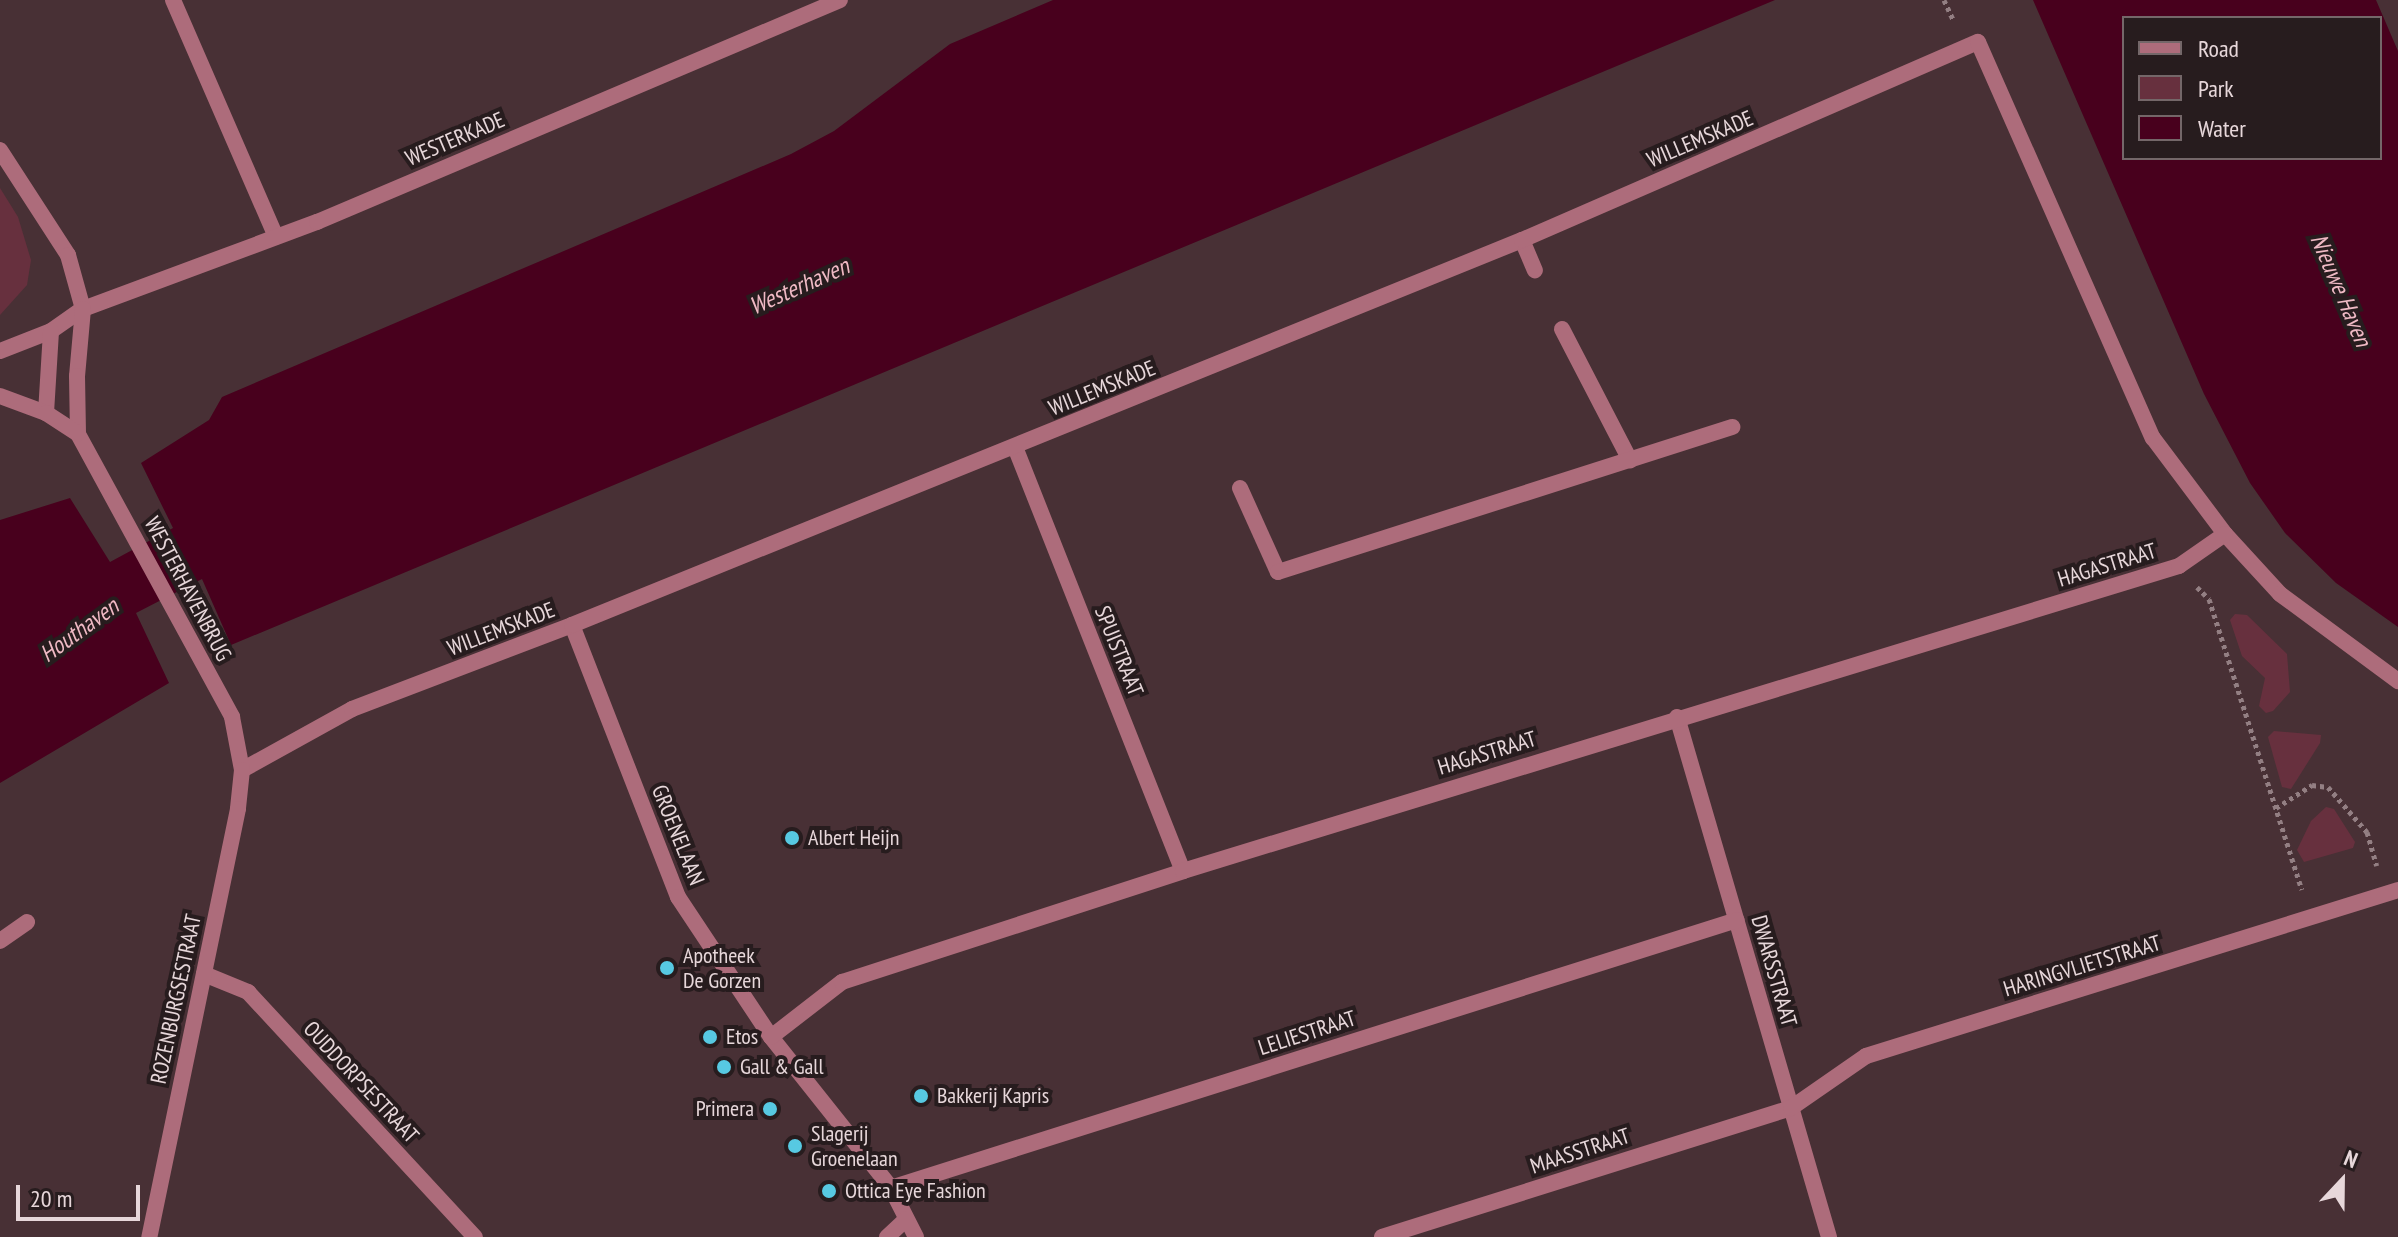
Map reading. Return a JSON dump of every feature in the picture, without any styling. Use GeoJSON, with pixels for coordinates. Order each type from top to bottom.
{"type":"FeatureCollection","features":[{"type":"Feature","properties":{"kind":"street"},"geometry":{"type":"LineString","coordinates":[[173,0],[276,237]]}},
{"type":"Feature","properties":{"kind":"street","name":"WESTERKADE"},"geometry":{"type":"LineString","coordinates":[[0,351],[51,331],[83,309],[276,237],[840,0]]}},
{"type":"Feature","properties":{"kind":"street","name":"WILLEMSKADE"},"geometry":{"type":"LineString","coordinates":[[242,770],[352,709],[572,625],[1522,240],[1978,42],[2153,438],[2225,534]]}},
{"type":"Feature","properties":{"kind":"street"},"geometry":{"type":"LineString","coordinates":[[0,150],[68,255],[83,309],[77,376],[78,434]]}},
{"type":"Feature","properties":{"kind":"street"},"geometry":{"type":"LineString","coordinates":[[1522,240],[1535,270]]}},
{"type":"Feature","properties":{"kind":"street"},"geometry":{"type":"LineString","coordinates":[[1562,329],[1630,460]]}},
{"type":"Feature","properties":{"kind":"street"},"geometry":{"type":"LineString","coordinates":[[46,413],[51,331]]}},
{"type":"Feature","properties":{"kind":"street"},"geometry":{"type":"LineString","coordinates":[[0,396],[46,413],[78,434]]}},
{"type":"Feature","properties":{"kind":"street"},"geometry":{"type":"LineString","coordinates":[[1240,488],[1278,572],[1732,427]]}},
{"type":"Feature","properties":{"kind":"street","name":"WESTERHAVENBRUG"},"geometry":{"type":"LineString","coordinates":[[78,434],[232,717],[242,770]]}},
{"type":"Feature","properties":{"kind":"street","name":"SPUISTRAAT"},"geometry":{"type":"LineString","coordinates":[[1015,447],[1183,871]]}},
{"type":"Feature","properties":{"kind":"street"},"geometry":{"type":"LineString","coordinates":[[2225,534],[2280,594],[2398,681]]}},
{"type":"Feature","properties":{"kind":"street","name":"HAGASTRAAT"},"geometry":{"type":"LineString","coordinates":[[771,1037],[842,982],[1183,871],[1677,717],[2179,566],[2225,534]]}},
{"type":"Feature","properties":{"kind":"street","name":"GROENELAAN"},"geometry":{"type":"LineString","coordinates":[[572,625],[678,897],[771,1037],[891,1188],[916,1237]]}},
{"type":"Feature","properties":{"kind":"street","name":"DWARSSTRAAT"},"geometry":{"type":"LineString","coordinates":[[1677,717],[1829,1237]]}},
{"type":"Feature","properties":{"kind":"street","name":"ROZENBURGSESTRAAT"},"geometry":{"type":"LineString","coordinates":[[149,1237],[238,809],[242,770]]}},
{"type":"Feature","properties":{"kind":"street","name":"HARINGVLIETSTRAAT"},"geometry":{"type":"LineString","coordinates":[[1791,1108],[1866,1056],[2391,892]]}},
{"type":"Feature","properties":{"kind":"street","name":"LELIESTRAAT"},"geometry":{"type":"LineString","coordinates":[[891,1188],[1737,920]]}},
{"type":"Feature","properties":{"kind":"street"},"geometry":{"type":"LineString","coordinates":[[0,941],[27,922]]}},
{"type":"Feature","properties":{"kind":"street","name":"OUDDORPSESTRAAT"},"geometry":{"type":"LineString","coordinates":[[204,974],[248,992],[475,1237]]}},
{"type":"Feature","properties":{"kind":"street","name":"MAASSTRAAT"},"geometry":{"type":"LineString","coordinates":[[1382,1237],[1791,1108]]}},
{"type":"Feature","properties":{"kind":"street"},"geometry":{"type":"LineString","coordinates":[[887,1237],[906,1219]]}},
{"type":"Feature","properties":{"kind":"path"},"geometry":{"type":"LineString","coordinates":[[2179,566],[2209,599],[2311,917]]}},
{"type":"Feature","properties":{"kind":"path"},"geometry":{"type":"LineString","coordinates":[[2276,808],[2312,785],[2328,787],[2367,832],[2391,892]]}},
{"type":"Feature","properties":{"kind":"green space"},"geometry":{"type":"Polygon","coordinates":[[[0,188],[18,217],[31,260],[27,285],[0,315],[0,188]]]}},
{"type":"Feature","properties":{"kind":"green space"},"geometry":{"type":"Polygon","coordinates":[[[2235,614],[2247,615],[2287,654],[2290,692],[2273,711],[2266,713],[2259,706],[2265,678],[2242,656],[2230,620],[2235,614]]]}},
{"type":"Feature","properties":{"kind":"green space"},"geometry":{"type":"Polygon","coordinates":[[[2274,731],[2321,735],[2320,743],[2291,789],[2282,787],[2268,737],[2274,731]]]}},
{"type":"Feature","properties":{"kind":"green space"},"geometry":{"type":"Polygon","coordinates":[[[2326,807],[2334,809],[2355,842],[2353,848],[2304,862],[2297,850],[2311,821],[2326,807]]]}},
{"type":"Feature","properties":{"kind":"water"},"geometry":{"type":"Polygon","coordinates":[[[1053,0],[1775,0],[231,645],[202,579],[136,613],[169,683],[0,783],[0,520],[70,498],[110,562],[173,528],[141,463],[209,420],[222,397],[791,154],[834,131],[950,44],[1053,0]]]}},
{"type":"Feature","properties":{"kind":"water","name":"Nieuwe Haven"},"geometry":{"type":"Polygon","coordinates":[[[2033,0],[2376,0],[2398,51],[2398,627],[2336,583],[2285,533],[2250,483],[2204,394],[2033,0]]]}},
{"type":"Feature","properties":{"kind":"place","name":"Albert Heijn"},"geometry":{"type":"Point","coordinates":[792,838]}},
{"type":"Feature","properties":{"kind":"place","name":"Apotheek De Gorzen"},"geometry":{"type":"Point","coordinates":[667,968]}},
{"type":"Feature","properties":{"kind":"place","name":"Etos"},"geometry":{"type":"Point","coordinates":[710,1037]}},
{"type":"Feature","properties":{"kind":"place","name":"Gall & Gall"},"geometry":{"type":"Point","coordinates":[724,1067]}},
{"type":"Feature","properties":{"kind":"place","name":"Bakkerij Kapris"},"geometry":{"type":"Point","coordinates":[921,1096]}},
{"type":"Feature","properties":{"kind":"place","name":"Primera"},"geometry":{"type":"Point","coordinates":[770,1109]}},
{"type":"Feature","properties":{"kind":"place","name":"Slagerij Groenelaan"},"geometry":{"type":"Point","coordinates":[795,1146]}},
{"type":"Feature","properties":{"kind":"place","name":"Ottica Eye Fashion"},"geometry":{"type":"Point","coordinates":[829,1191]}},
{"type":"Feature","properties":{"kind":"water label","name":"Westerhaven"},"geometry":{"type":"Point","coordinates":[799,286]}},
{"type":"Feature","properties":{"kind":"water label","name":"Houthaven"},"geometry":{"type":"Point","coordinates":[79,630]}}]}
